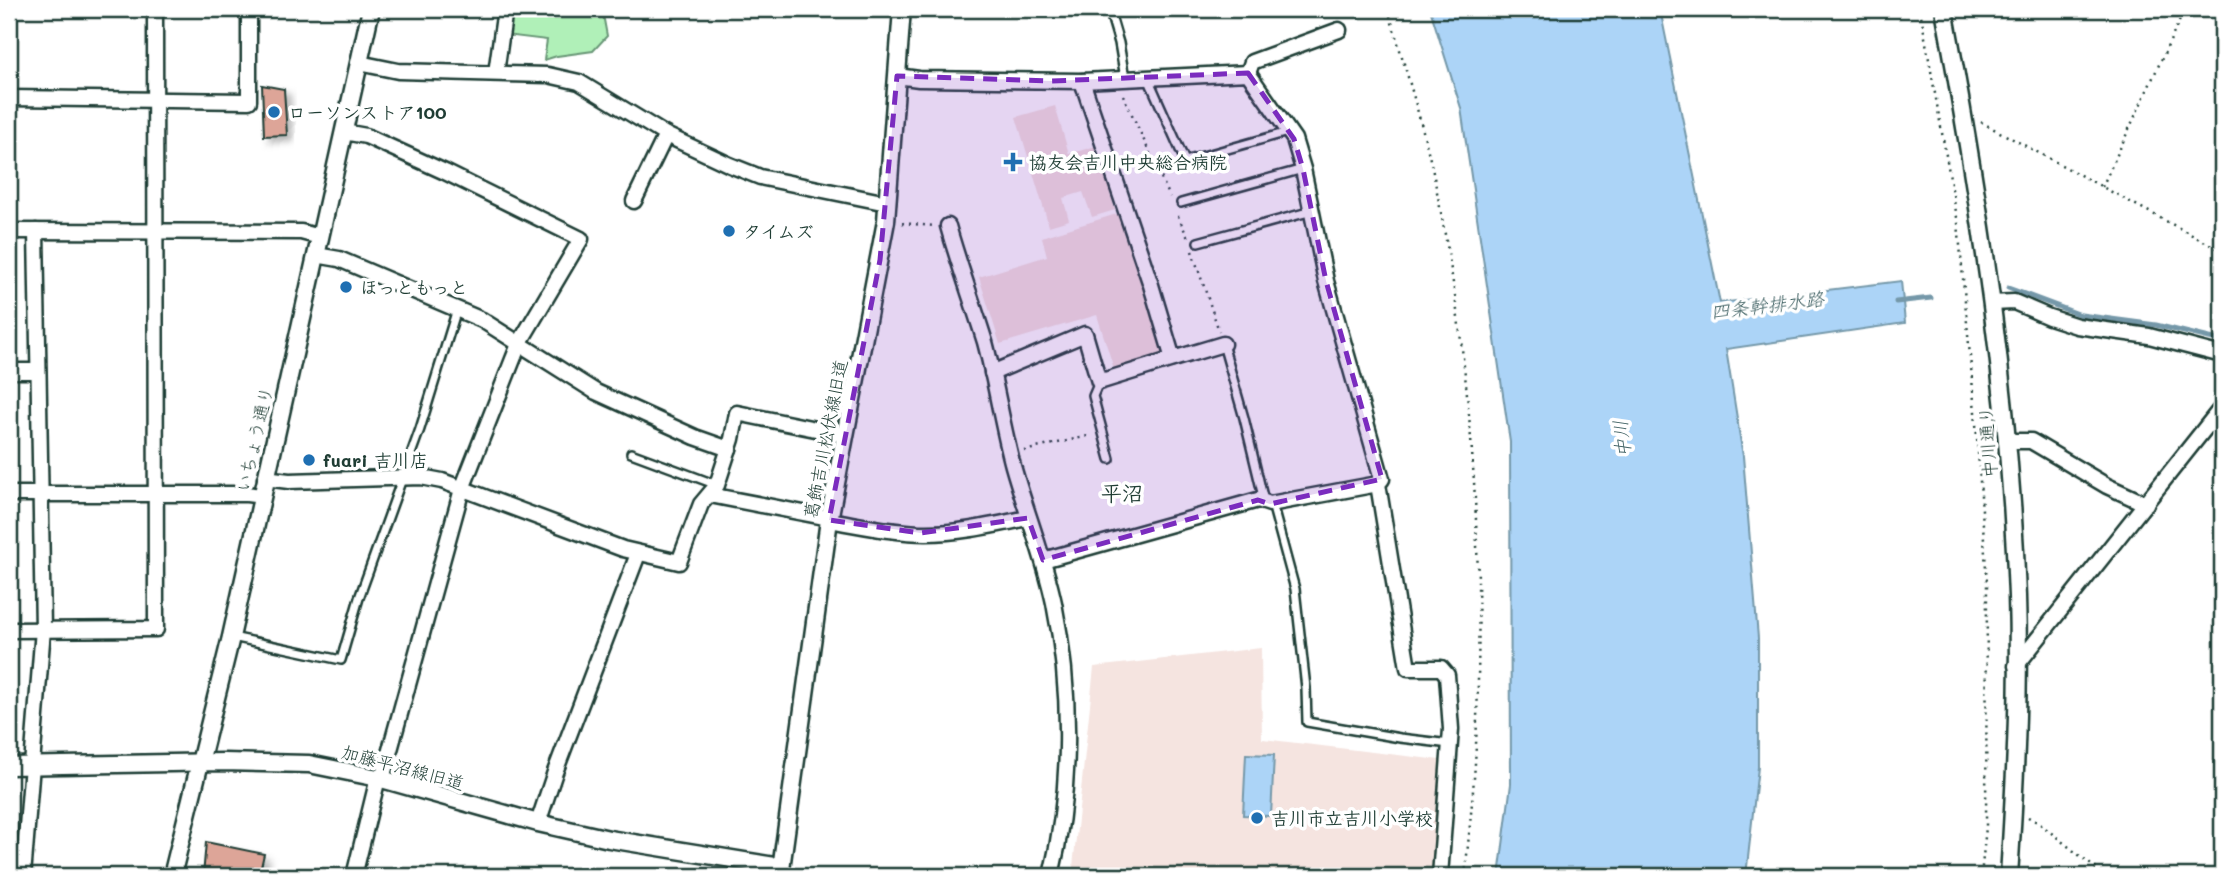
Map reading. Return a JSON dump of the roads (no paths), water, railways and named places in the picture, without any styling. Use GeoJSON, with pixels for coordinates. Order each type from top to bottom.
{"type":"FeatureCollection","features":[{"type":"Feature","properties":{"kind":"street"},"geometry":{"type":"LineString","coordinates":[[9,630],[156,629],[155,9]]}},
{"type":"Feature","properties":{"kind":"street"},"geometry":{"type":"LineString","coordinates":[[9,98],[249,101],[249,9]]}},
{"type":"Feature","properties":{"kind":"street","name":"いちょう通り"},"geometry":{"type":"LineString","coordinates":[[172,876],[231,637],[371,9]]}},
{"type":"Feature","properties":{"kind":"street"},"geometry":{"type":"LineString","coordinates":[[496,73],[505,9]]}},
{"type":"Feature","properties":{"kind":"street","name":"葛飾吉川松伏線旧道"},"geometry":{"type":"LineString","coordinates":[[780,872],[829,519],[886,221],[902,9]]}},
{"type":"Feature","properties":{"kind":"street","name":"中川通り"},"geometry":{"type":"LineString","coordinates":[[1944,9],[1993,303],[2007,441],[2017,597],[2013,810],[2009,876]]}},
{"type":"Feature","properties":{"kind":"street"},"geometry":{"type":"LineString","coordinates":[[1248,73],[1252,62],[1339,30]]}},
{"type":"Feature","properties":{"kind":"street"},"geometry":{"type":"LineString","coordinates":[[359,63],[398,71],[548,75],[579,82],[666,135],[760,177],[887,203]]}},
{"type":"Feature","properties":{"kind":"street"},"geometry":{"type":"LineString","coordinates":[[897,76],[946,80],[1082,80],[1248,73]]}},
{"type":"Feature","properties":{"kind":"street"},"geometry":{"type":"LineString","coordinates":[[1043,560],[1258,500],[1268,503],[1378,484],[1382,479],[1326,281],[1313,211],[1294,139],[1248,73]]}},
{"type":"Feature","properties":{"kind":"street"},"geometry":{"type":"LineString","coordinates":[[1082,80],[1152,285],[1173,359]]}},
{"type":"Feature","properties":{"kind":"street"},"geometry":{"type":"LineString","coordinates":[[344,132],[366,136],[580,239],[519,344],[462,489],[354,876]]}},
{"type":"Feature","properties":{"kind":"street"},"geometry":{"type":"LineString","coordinates":[[634,201],[666,135]]}},
{"type":"Feature","properties":{"kind":"street"},"geometry":{"type":"LineString","coordinates":[[948,226],[984,341],[1010,454],[1043,560],[1058,628],[1066,719],[1064,794],[1051,876]]}},
{"type":"Feature","properties":{"kind":"street"},"geometry":{"type":"LineString","coordinates":[[9,230],[301,232],[320,236]]}},
{"type":"Feature","properties":{"kind":"street"},"geometry":{"type":"LineString","coordinates":[[23,876],[43,629],[36,231]]}},
{"type":"Feature","properties":{"kind":"street"},"geometry":{"type":"LineString","coordinates":[[316,255],[339,259],[482,320],[596,392],[695,438],[729,449]]}},
{"type":"Feature","properties":{"kind":"street"},"geometry":{"type":"LineString","coordinates":[[1993,303],[2014,302],[2077,326],[2149,336],[2222,355]]}},
{"type":"Feature","properties":{"kind":"street"},"geometry":{"type":"LineString","coordinates":[[992,373],[1085,334],[1099,382],[1223,344]]}},
{"type":"Feature","properties":{"kind":"street"},"geometry":{"type":"LineString","coordinates":[[9,371],[38,371]]}},
{"type":"Feature","properties":{"kind":"street"},"geometry":{"type":"LineString","coordinates":[[2016,666],[2222,407]]}},
{"type":"Feature","properties":{"kind":"street"},"geometry":{"type":"LineString","coordinates":[[265,478],[289,481],[421,477],[462,489],[638,554],[679,562],[701,504],[714,490],[729,449],[737,413],[845,435]]}},
{"type":"Feature","properties":{"kind":"street"},"geometry":{"type":"LineString","coordinates":[[2007,441],[2031,441],[2107,486],[2146,505]]}},
{"type":"Feature","properties":{"kind":"street"},"geometry":{"type":"LineString","coordinates":[[1378,484],[1408,668],[1441,668],[1447,675],[1450,744],[1440,876]]}},
{"type":"Feature","properties":{"kind":"street"},"geometry":{"type":"LineString","coordinates":[[714,490],[829,519],[921,533],[966,530],[1028,518]]}},
{"type":"Feature","properties":{"kind":"street"},"geometry":{"type":"LineString","coordinates":[[9,494],[261,496]]}},
{"type":"Feature","properties":{"kind":"street"},"geometry":{"type":"LineString","coordinates":[[538,823],[638,554]]}},
{"type":"Feature","properties":{"kind":"street","name":"加藤平沼線旧道"},"geometry":{"type":"LineString","coordinates":[[9,766],[200,762],[309,764],[380,778],[538,823],[780,872]]}},
{"type":"Feature","properties":{"kind":"lane"},"geometry":{"type":"LineString","coordinates":[[1125,78],[1110,11],[1129,9]]}},
{"type":"Feature","properties":{"kind":"lane"},"geometry":{"type":"LineString","coordinates":[[1148,78],[1185,161],[1288,132]]}},
{"type":"Feature","properties":{"kind":"lane"},"geometry":{"type":"LineString","coordinates":[[1181,203],[1303,169]]}},
{"type":"Feature","properties":{"kind":"lane"},"geometry":{"type":"LineString","coordinates":[[1198,242],[1313,211]]}},
{"type":"Feature","properties":{"kind":"lane"},"geometry":{"type":"LineString","coordinates":[[231,637],[341,660],[359,598],[420,429],[457,309]]}},
{"type":"Feature","properties":{"kind":"lane"},"geometry":{"type":"LineString","coordinates":[[1223,344],[1295,589],[1307,722],[1450,744]]}},
{"type":"Feature","properties":{"kind":"lane"},"geometry":{"type":"LineString","coordinates":[[1099,382],[1093,396],[1110,459]]}},
{"type":"Feature","properties":{"kind":"lane"},"geometry":{"type":"LineString","coordinates":[[631,453],[714,490]]}},
{"type":"Feature","properties":{"kind":"water","name":"中川"},"geometry":{"type":"Polygon","coordinates":[[[1430,9],[1660,9],[1720,303],[1901,281],[1905,323],[1726,349],[1743,456],[1758,638],[1758,767],[1746,876],[1499,876],[1511,784],[1510,442],[1461,108],[1430,9]]]}},
{"type":"Feature","properties":{"kind":"water"},"geometry":{"type":"Polygon","coordinates":[[[1246,754],[1274,755],[1271,816],[1243,815],[1246,754]]]}},
{"type":"Feature","properties":{"kind":"waterway","name":"四条幹排水路"},"geometry":{"type":"LineString","coordinates":[[2008,288],[2081,315],[2156,325],[2222,341]]}},
{"type":"Feature","properties":{"kind":"waterway","name":"四条幹排水路"},"geometry":{"type":"LineString","coordinates":[[1896,302],[1931,298]]}},
{"type":"Feature","properties":{"kind":"place","name":"ローソンストア100"},"geometry":{"type":"Point","coordinates":[274,112]}},
{"type":"Feature","properties":{"kind":"place","name":"協友会吉川中央総合病院"},"geometry":{"type":"Point","coordinates":[1013,162]}},
{"type":"Feature","properties":{"kind":"place","name":"タイムズ"},"geometry":{"type":"Point","coordinates":[729,231]}},
{"type":"Feature","properties":{"kind":"place","name":"ほっともっと"},"geometry":{"type":"Point","coordinates":[346,287]}},
{"type":"Feature","properties":{"kind":"place","name":"fuari 吉川店"},"geometry":{"type":"Point","coordinates":[309,460]}},
{"type":"Feature","properties":{"kind":"place","name":"吉川市立吉川小学校"},"geometry":{"type":"Point","coordinates":[1257,818]}},
{"type":"Feature","properties":{"kind":"district","name":"平沼"},"geometry":{"type":"Point","coordinates":[1122,492]}}]}
